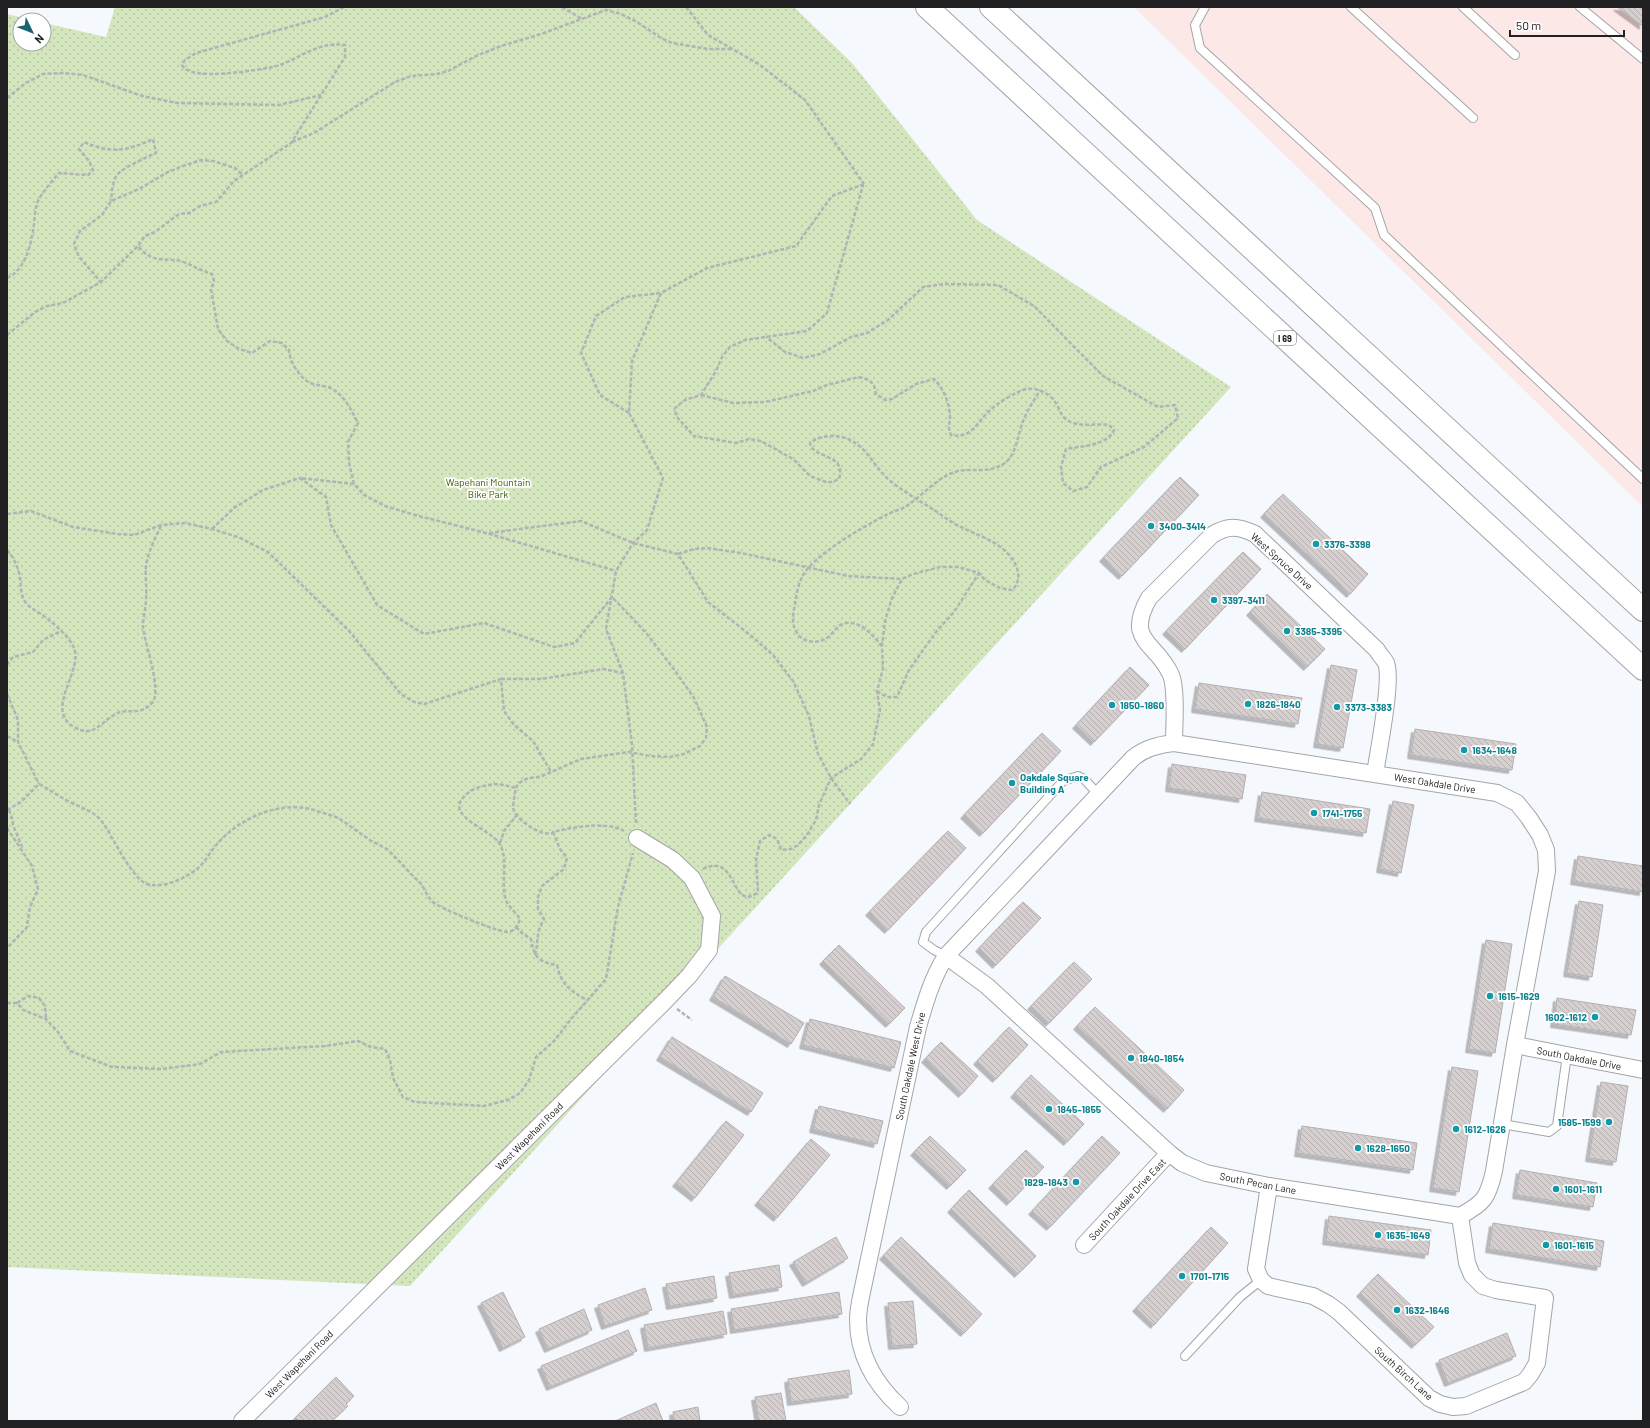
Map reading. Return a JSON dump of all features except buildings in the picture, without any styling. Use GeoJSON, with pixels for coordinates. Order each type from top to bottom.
{"type":"FeatureCollection","features":[{"type":"Feature","properties":{"kind":"highway","name":"I 69"},"geometry":{"type":"LineString","coordinates":[[927,7],[1643,669]]}},
{"type":"Feature","properties":{"kind":"highway"},"geometry":{"type":"LineString","coordinates":[[991,7],[1643,610]]}},
{"type":"Feature","properties":{"kind":"street","name":"West Spruce Drive"},"geometry":{"type":"LineString","coordinates":[[1174,743],[1174,690],[1171,676],[1162,661],[1141,635],[1140,622],[1143,610],[1149,598],[1212,535],[1222,529],[1244,529],[1255,534],[1376,650],[1386,663],[1388,676],[1387,691],[1375,774]]}},
{"type":"Feature","properties":{"kind":"street","name":"West Oakdale Drive"},"geometry":{"type":"LineString","coordinates":[[1113,779],[1142,750],[1156,745],[1174,743],[1497,793],[1516,803],[1529,818],[1540,835],[1546,850],[1547,871],[1515,1045]]}},
{"type":"Feature","properties":{"kind":"street","name":"South Oakdale West Drive"},"geometry":{"type":"LineString","coordinates":[[900,1407],[888,1396],[876,1381],[866,1362],[859,1339],[858,1319],[862,1292],[918,1027],[925,1002],[940,966],[946,956],[1113,779]]}},
{"type":"Feature","properties":{"kind":"street","name":"West Wapehani Road"},"geometry":{"type":"LineString","coordinates":[[242,1421],[688,976],[709,950],[712,916],[692,878],[673,860],[637,838]]}},
{"type":"Feature","properties":{"kind":"street","name":"South Pecan Lane"},"geometry":{"type":"LineString","coordinates":[[946,956],[987,986],[1169,1153],[1182,1163],[1206,1173],[1269,1186],[1460,1216]]}},
{"type":"Feature","properties":{"kind":"street","name":"South Oakdale Drive"},"geometry":{"type":"LineString","coordinates":[[1515,1045],[1643,1070]]}},
{"type":"Feature","properties":{"kind":"street"},"geometry":{"type":"LineString","coordinates":[[1460,1216],[1474,1209],[1484,1199],[1489,1191],[1515,1045]]}},
{"type":"Feature","properties":{"kind":"street","name":"South Oakdale Drive East"},"geometry":{"type":"LineString","coordinates":[[1084,1245],[1169,1153]]}},
{"type":"Feature","properties":{"kind":"street"},"geometry":{"type":"LineString","coordinates":[[1261,1280],[1256,1269],[1269,1186]]}},
{"type":"Feature","properties":{"kind":"street","name":"South Birch Lane"},"geometry":{"type":"LineString","coordinates":[[1261,1280],[1268,1286],[1313,1296],[1328,1304],[1339,1312],[1428,1398],[1440,1404],[1453,1407],[1466,1406],[1524,1382],[1530,1375],[1537,1363],[1546,1298],[1496,1290],[1483,1286],[1472,1275],[1467,1263],[1460,1216]]}},
{"type":"Feature","properties":{"kind":"lane"},"geometry":{"type":"LineString","coordinates":[[1206,7],[1195,25],[1200,48],[1375,208],[1384,235],[1643,479]]}},
{"type":"Feature","properties":{"kind":"lane"},"geometry":{"type":"LineString","coordinates":[[1351,7],[1473,118]]}},
{"type":"Feature","properties":{"kind":"lane"},"geometry":{"type":"LineString","coordinates":[[1463,7],[1515,55]]}},
{"type":"Feature","properties":{"kind":"lane"},"geometry":{"type":"LineString","coordinates":[[1580,7],[1643,59]]}},
{"type":"Feature","properties":{"kind":"lane"},"geometry":{"type":"LineString","coordinates":[[946,956],[923,942],[926,932],[1063,781],[1078,776],[1084,779],[1098,794]]}},
{"type":"Feature","properties":{"kind":"lane"},"geometry":{"type":"LineString","coordinates":[[1502,1124],[1549,1132],[1556,1126],[1567,1055]]}},
{"type":"Feature","properties":{"kind":"lane"},"geometry":{"type":"LineString","coordinates":[[1185,1356],[1240,1297],[1261,1280]]}},
{"type":"Feature","properties":{"kind":"path"},"geometry":{"type":"LineString","coordinates":[[291,143],[345,57],[345,45],[334,43],[312,49],[274,66],[223,74],[190,73],[185,70],[182,65],[185,60],[196,53],[325,17],[344,7]]}},
{"type":"Feature","properties":{"kind":"path"},"geometry":{"type":"LineString","coordinates":[[562,7],[582,19]]}},
{"type":"Feature","properties":{"kind":"path"},"geometry":{"type":"LineString","coordinates":[[686,7],[708,35],[760,65],[806,100],[864,184]]}},
{"type":"Feature","properties":{"kind":"path"},"geometry":{"type":"LineString","coordinates":[[7,335],[35,312],[47,306],[62,303],[101,282],[138,246],[145,236],[155,232],[179,214],[189,213],[200,206],[216,202],[234,181],[291,143],[314,133],[395,82],[411,76],[437,74],[448,71],[482,54],[606,10],[637,22],[661,38],[672,43],[708,49],[732,49]]}},
{"type":"Feature","properties":{"kind":"path"},"geometry":{"type":"LineString","coordinates":[[7,98],[43,74],[52,73],[83,75],[142,96],[177,103],[279,105],[321,95]]}},
{"type":"Feature","properties":{"kind":"path"},"geometry":{"type":"LineString","coordinates":[[7,278],[13,276],[26,259],[38,201],[53,180],[59,173],[88,175],[93,170],[89,161],[79,149],[84,142],[99,149],[122,150],[138,146],[153,139],[156,153],[134,163],[117,175],[112,188],[111,201],[102,215],[80,231],[74,244],[79,257],[101,282]]}},
{"type":"Feature","properties":{"kind":"path"},"geometry":{"type":"LineString","coordinates":[[111,201],[139,189],[168,172],[201,160],[213,161],[234,168],[243,175]]}},
{"type":"Feature","properties":{"kind":"path"},"geometry":{"type":"LineString","coordinates":[[629,413],[600,396],[581,353],[596,316],[625,297],[661,293],[707,268],[796,246],[832,196],[864,184]]}},
{"type":"Feature","properties":{"kind":"path"},"geometry":{"type":"LineString","coordinates":[[701,395],[716,371],[722,357],[730,347],[746,340],[807,331],[827,313],[864,184]]}},
{"type":"Feature","properties":{"kind":"path"},"geometry":{"type":"LineString","coordinates":[[138,246],[145,254],[160,260],[185,262],[199,271],[212,274],[214,281],[211,289],[218,329],[227,341],[240,350],[252,353],[270,341],[282,343],[289,350],[289,358],[302,377],[310,383],[333,389],[346,400],[358,423],[348,442],[349,463],[354,484],[364,495],[385,506],[486,533],[616,571]]}},
{"type":"Feature","properties":{"kind":"path"},"geometry":{"type":"LineString","coordinates":[[486,533],[581,521],[633,543],[678,554],[694,549],[707,548],[741,553],[848,576],[902,579],[912,574],[940,567],[959,567],[979,573],[985,580],[1000,588],[1012,590],[1018,584],[1019,576],[1015,564],[1009,555],[986,537],[959,526],[891,482],[879,470],[868,453],[852,440],[838,436],[822,437],[810,443],[813,449],[833,459],[840,467],[841,472],[839,479],[832,482],[826,482],[810,476],[793,459],[761,441],[749,439],[736,443],[694,436],[676,416],[675,408],[685,400],[701,395],[733,403],[765,402],[813,391],[827,385],[858,377],[868,380],[874,385],[876,394],[885,400],[892,399],[916,384],[934,379],[942,388],[947,401],[950,418],[948,427],[951,435],[959,437],[972,431],[990,410],[1015,394],[1026,389],[1040,390],[1057,403],[1061,414],[1068,420],[1079,424],[1110,425],[1114,430],[1110,437],[1102,441],[1066,449],[1061,467],[1063,483],[1073,491],[1087,487],[1101,467],[1144,447],[1178,418],[1175,405],[1158,406],[1103,376],[1034,306],[998,285],[943,284],[923,287],[888,320],[867,333],[851,337],[820,354],[803,358],[784,352],[766,336]]}},
{"type":"Feature","properties":{"kind":"path"},"geometry":{"type":"LineString","coordinates":[[17,1002],[23,1010],[46,1019],[58,1032],[70,1051],[112,1067],[161,1069],[200,1064],[221,1052],[325,1046],[358,1041],[371,1047],[385,1049],[390,1060],[393,1078],[403,1097],[415,1102],[484,1106],[508,1100],[520,1093],[529,1080],[536,1057],[554,1042],[587,1000],[606,979],[618,907],[637,838],[632,753],[623,673],[606,629],[616,571],[633,543],[647,530],[663,478],[629,413],[632,361],[661,293]]}},
{"type":"Feature","properties":{"kind":"path"},"geometry":{"type":"LineString","coordinates":[[882,646],[870,632],[854,623],[840,625],[831,635],[820,641],[804,640],[798,634],[793,621],[795,601],[801,578],[817,558],[859,530],[888,514],[903,508],[917,499],[924,490],[942,478],[958,471],[983,471],[1004,463],[1013,452],[1025,417],[1040,390]]}},
{"type":"Feature","properties":{"kind":"path"},"geometry":{"type":"LineString","coordinates":[[212,529],[234,508],[263,490],[300,478],[354,484]]}},
{"type":"Feature","properties":{"kind":"path"},"geometry":{"type":"LineString","coordinates":[[300,478],[326,497],[331,525],[376,604],[424,634],[484,623],[554,647],[575,643],[612,597]]}},
{"type":"Feature","properties":{"kind":"path"},"geometry":{"type":"LineString","coordinates":[[7,514],[31,511],[73,527],[118,534],[134,535],[161,525],[185,523],[238,537],[268,552],[349,631],[400,694],[414,702],[424,704],[501,680],[541,679],[604,669],[623,673]]}},
{"type":"Feature","properties":{"kind":"path"},"geometry":{"type":"LineString","coordinates":[[7,550],[14,559],[20,576],[22,596],[25,602],[61,631],[75,651],[72,678],[62,705],[64,715],[69,724],[79,729],[90,731],[99,727],[114,715],[129,711],[139,712],[152,703],[155,699],[156,690],[143,626],[146,593],[146,567],[151,548],[161,525]]}},
{"type":"Feature","properties":{"kind":"path"},"geometry":{"type":"LineString","coordinates":[[678,554],[708,602],[773,655],[793,681],[809,716],[818,754],[831,778],[850,804]]}},
{"type":"Feature","properties":{"kind":"path"},"geometry":{"type":"LineString","coordinates":[[877,691],[887,697],[897,697],[912,665],[936,632],[954,612],[979,573]]}},
{"type":"Feature","properties":{"kind":"path"},"geometry":{"type":"LineString","coordinates":[[692,878],[706,867],[717,866],[724,868],[741,894],[746,897],[754,895],[758,892],[756,860],[760,841],[769,835],[777,839],[781,850],[791,849],[798,845],[807,835],[816,820],[819,805],[831,778],[861,759],[873,744],[880,710],[877,691],[883,669],[882,646],[885,620],[892,598],[902,579]]}},
{"type":"Feature","properties":{"kind":"path"},"geometry":{"type":"LineString","coordinates":[[612,597],[662,653],[694,698],[707,727],[706,738],[700,746],[684,754],[670,757],[632,753],[581,759],[536,778],[528,778],[519,783],[515,788],[513,807],[517,815],[523,821],[540,833],[548,835],[553,832],[572,827],[605,825],[617,827],[637,838]]}},
{"type":"Feature","properties":{"kind":"path"},"geometry":{"type":"LineString","coordinates":[[7,665],[13,657],[33,652],[43,640],[61,631]]}},
{"type":"Feature","properties":{"kind":"path"},"geometry":{"type":"LineString","coordinates":[[501,680],[504,711],[514,725],[533,741],[551,772]]}},
{"type":"Feature","properties":{"kind":"path"},"geometry":{"type":"LineString","coordinates":[[7,694],[18,720],[18,742],[40,784],[94,814],[103,823],[137,878],[147,884],[168,883],[189,875],[198,868],[217,844],[242,822],[276,809],[298,807],[335,817],[388,850],[408,868],[422,884],[425,893],[440,907],[474,920],[494,930],[508,932],[516,927],[520,919],[505,898],[504,864],[500,843],[504,831],[517,815]]}},
{"type":"Feature","properties":{"kind":"path"},"geometry":{"type":"LineString","coordinates":[[7,736],[18,742]]}},
{"type":"Feature","properties":{"kind":"path"},"geometry":{"type":"LineString","coordinates":[[7,948],[27,927],[30,907],[38,890],[32,866],[13,825],[12,818],[8,810],[20,802],[40,784]]}},
{"type":"Feature","properties":{"kind":"path"},"geometry":{"type":"LineString","coordinates":[[500,843],[493,836],[466,818],[460,812],[460,802],[473,789],[483,786],[502,784],[515,788]]}},
{"type":"Feature","properties":{"kind":"path"},"geometry":{"type":"LineString","coordinates":[[7,828],[25,853]]}},
{"type":"Feature","properties":{"kind":"path"},"geometry":{"type":"LineString","coordinates":[[535,955],[538,930],[544,919],[538,909],[538,897],[542,886],[564,869],[567,858],[560,849],[553,832]]}},
{"type":"Feature","properties":{"kind":"path"},"geometry":{"type":"LineString","coordinates":[[516,927],[531,939],[535,955],[541,961],[557,965],[562,980],[573,992],[587,1000]]}},
{"type":"Feature","properties":{"kind":"path"},"geometry":{"type":"LineString","coordinates":[[7,982],[7,995]]}},
{"type":"Feature","properties":{"kind":"path"},"geometry":{"type":"LineString","coordinates":[[7,1003],[17,1002],[28,996],[39,998],[45,1006],[46,1019]]}},
{"type":"Feature","properties":{"kind":"shaded area"},"geometry":{"type":"Polygon","coordinates":[[[1134,7],[1643,7],[1643,507],[1134,7]]]}},
{"type":"Feature","properties":{"kind":"green space","name":"Wapehani Mountain Bike Park"},"geometry":{"type":"Polygon","coordinates":[[[115,7],[794,7],[852,63],[977,220],[1231,387],[410,1286],[7,1267],[7,14],[12,15],[12,52],[52,52],[52,25],[106,37],[115,7]]]}},
{"type":"Feature","properties":{"kind":"place","name":"3400-3414"},"geometry":{"type":"Point","coordinates":[1151,526]}},
{"type":"Feature","properties":{"kind":"place","name":"3376-3398"},"geometry":{"type":"Point","coordinates":[1316,544]}},
{"type":"Feature","properties":{"kind":"place","name":"3397-3411"},"geometry":{"type":"Point","coordinates":[1214,600]}},
{"type":"Feature","properties":{"kind":"place","name":"3385-3395"},"geometry":{"type":"Point","coordinates":[1287,631]}},
{"type":"Feature","properties":{"kind":"place","name":"1826-1840"},"geometry":{"type":"Point","coordinates":[1248,704]}},
{"type":"Feature","properties":{"kind":"place","name":"1850-1860"},"geometry":{"type":"Point","coordinates":[1112,705]}},
{"type":"Feature","properties":{"kind":"place","name":"3373-3383"},"geometry":{"type":"Point","coordinates":[1337,707]}},
{"type":"Feature","properties":{"kind":"place","name":"1634-1648"},"geometry":{"type":"Point","coordinates":[1464,750]}},
{"type":"Feature","properties":{"kind":"place","name":"Oakdale Square Building A"},"geometry":{"type":"Point","coordinates":[1012,783]}},
{"type":"Feature","properties":{"kind":"place","name":"1741-1755"},"geometry":{"type":"Point","coordinates":[1314,813]}},
{"type":"Feature","properties":{"kind":"place","name":"1615-1629"},"geometry":{"type":"Point","coordinates":[1490,996]}},
{"type":"Feature","properties":{"kind":"place","name":"1602-1612"},"geometry":{"type":"Point","coordinates":[1595,1017]}},
{"type":"Feature","properties":{"kind":"place","name":"1840-1854"},"geometry":{"type":"Point","coordinates":[1131,1058]}},
{"type":"Feature","properties":{"kind":"place","name":"1845-1855"},"geometry":{"type":"Point","coordinates":[1049,1109]}},
{"type":"Feature","properties":{"kind":"place","name":"1585-1599"},"geometry":{"type":"Point","coordinates":[1609,1122]}},
{"type":"Feature","properties":{"kind":"place","name":"1612-1626"},"geometry":{"type":"Point","coordinates":[1456,1129]}},
{"type":"Feature","properties":{"kind":"place","name":"1628-1650"},"geometry":{"type":"Point","coordinates":[1358,1148]}},
{"type":"Feature","properties":{"kind":"place","name":"1829-1843"},"geometry":{"type":"Point","coordinates":[1076,1182]}},
{"type":"Feature","properties":{"kind":"place","name":"1601-1611"},"geometry":{"type":"Point","coordinates":[1556,1189]}},
{"type":"Feature","properties":{"kind":"place","name":"1635-1649"},"geometry":{"type":"Point","coordinates":[1378,1235]}},
{"type":"Feature","properties":{"kind":"place","name":"1601-1615"},"geometry":{"type":"Point","coordinates":[1546,1245]}},
{"type":"Feature","properties":{"kind":"place","name":"1701-1715"},"geometry":{"type":"Point","coordinates":[1182,1276]}},
{"type":"Feature","properties":{"kind":"place","name":"1632-1646"},"geometry":{"type":"Point","coordinates":[1397,1310]}}]}
